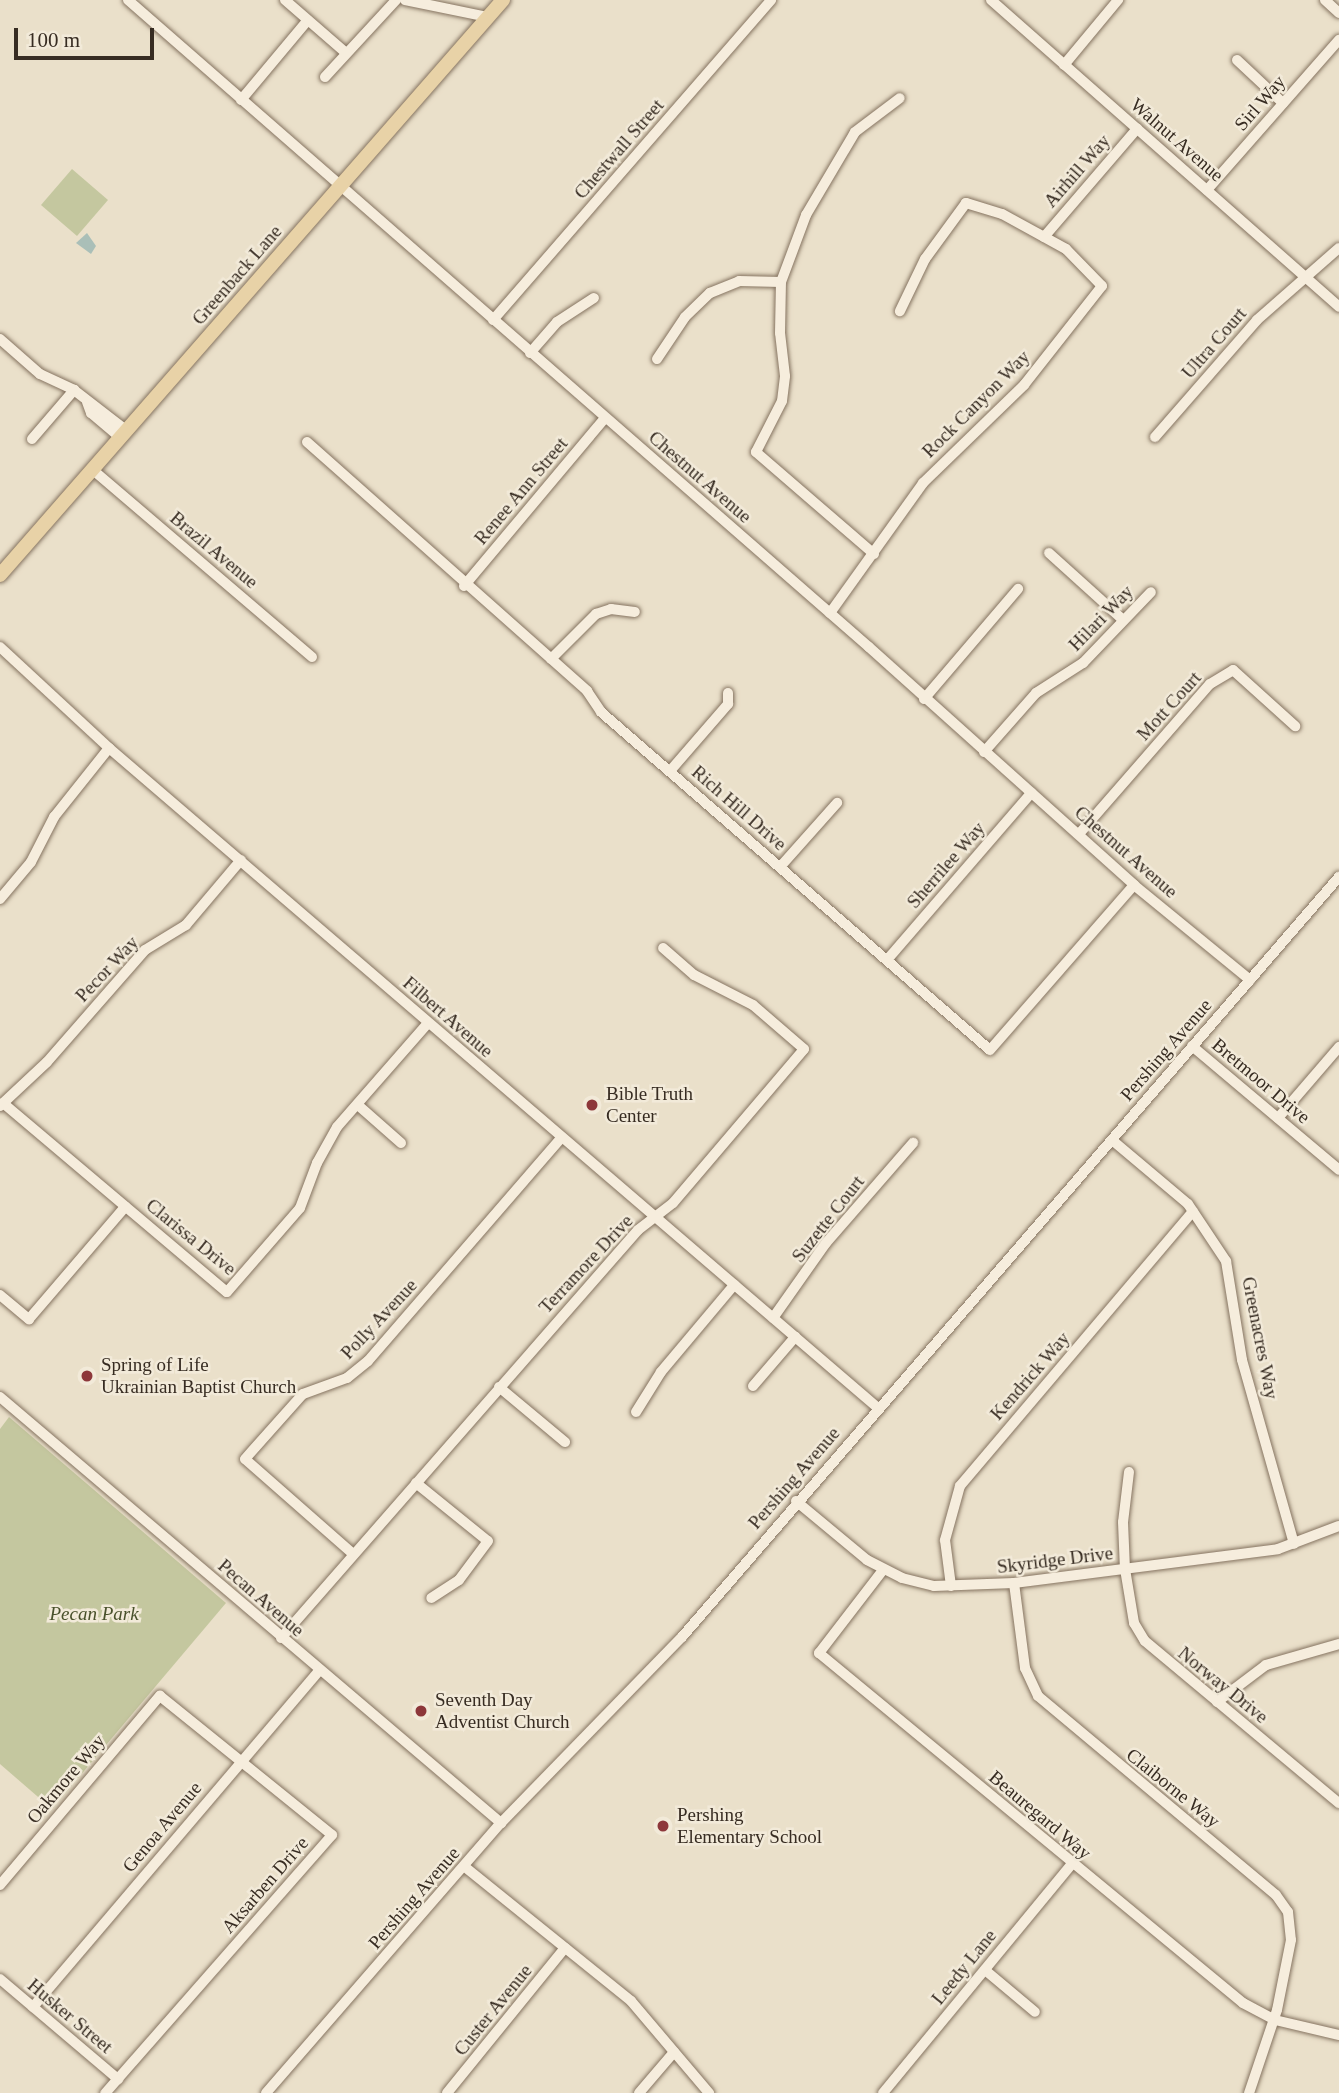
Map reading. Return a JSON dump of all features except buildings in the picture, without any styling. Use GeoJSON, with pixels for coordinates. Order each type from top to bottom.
{"type":"FeatureCollection","features":[{"type":"Feature","properties":{"kind":"main road","name":"Greenback Lane"},"geometry":{"type":"LineString","coordinates":[[0,575],[503,0]]}},
{"type":"Feature","properties":{"kind":"street","name":"Chestnut Avenue"},"geometry":{"type":"LineString","coordinates":[[128,0],[338,188],[830,613],[1134,886],[1250,980]]}},
{"type":"Feature","properties":{"kind":"street"},"geometry":{"type":"LineString","coordinates":[[285,0],[346,53]]}},
{"type":"Feature","properties":{"kind":"street"},"geometry":{"type":"LineString","coordinates":[[325,77],[396,0]]}},
{"type":"Feature","properties":{"kind":"street"},"geometry":{"type":"LineString","coordinates":[[405,0],[488,17]]}},
{"type":"Feature","properties":{"kind":"street","name":"Chestwall Street"},"geometry":{"type":"LineString","coordinates":[[493,320],[771,0]]}},
{"type":"Feature","properties":{"kind":"street","name":"Walnut Avenue"},"geometry":{"type":"LineString","coordinates":[[991,0],[1339,307]]}},
{"type":"Feature","properties":{"kind":"street"},"geometry":{"type":"LineString","coordinates":[[1064,65],[1118,0]]}},
{"type":"Feature","properties":{"kind":"street"},"geometry":{"type":"LineString","coordinates":[[1325,0],[1339,13]]}},
{"type":"Feature","properties":{"kind":"street"},"geometry":{"type":"LineString","coordinates":[[242,100],[308,20]]}},
{"type":"Feature","properties":{"kind":"street","name":"Sirl Way"},"geometry":{"type":"LineString","coordinates":[[1207,190],[1339,40]]}},
{"type":"Feature","properties":{"kind":"street"},"geometry":{"type":"LineString","coordinates":[[1237,60],[1283,103]]}},
{"type":"Feature","properties":{"kind":"street"},"geometry":{"type":"LineString","coordinates":[[874,554],[756,452],[778,411],[785,386],[781,282],[806,215],[844,149],[866,121],[900,98]]}},
{"type":"Feature","properties":{"kind":"street","name":"Airhill Way"},"geometry":{"type":"LineString","coordinates":[[1044,237],[1137,129]]}},
{"type":"Feature","properties":{"kind":"street","name":"Rock Canyon Way"},"geometry":{"type":"LineString","coordinates":[[830,613],[923,484],[1024,385],[1102,286],[1072,254],[1002,214],[967,203],[929,251],[900,311]]}},
{"type":"Feature","properties":{"kind":"street","name":"Ultra Court"},"geometry":{"type":"LineString","coordinates":[[1154,437],[1257,320],[1339,248]]}},
{"type":"Feature","properties":{"kind":"street"},"geometry":{"type":"LineString","coordinates":[[657,359],[685,317],[710,293],[739,281],[781,282]]}},
{"type":"Feature","properties":{"kind":"street"},"geometry":{"type":"LineString","coordinates":[[530,353],[557,322],[594,298]]}},
{"type":"Feature","properties":{"kind":"street"},"geometry":{"type":"LineString","coordinates":[[0,339],[40,374],[74,390],[124,434]]}},
{"type":"Feature","properties":{"kind":"street"},"geometry":{"type":"LineString","coordinates":[[32,439],[74,390]]}},
{"type":"Feature","properties":{"kind":"street","name":"Renee Ann Street"},"geometry":{"type":"LineString","coordinates":[[464,586],[605,418]]}},
{"type":"Feature","properties":{"kind":"street","name":"Rich Hill Drive"},"geometry":{"type":"LineString","coordinates":[[307,442],[464,586],[587,691],[601,712],[990,1051],[1134,886]]}},
{"type":"Feature","properties":{"kind":"street","name":"Brazil Avenue"},"geometry":{"type":"LineString","coordinates":[[93,470],[312,657]]}},
{"type":"Feature","properties":{"kind":"street"},"geometry":{"type":"LineString","coordinates":[[1049,553],[1122,619]]}},
{"type":"Feature","properties":{"kind":"street"},"geometry":{"type":"LineString","coordinates":[[924,699],[1018,589]]}},
{"type":"Feature","properties":{"kind":"street","name":"Hilari Way"},"geometry":{"type":"LineString","coordinates":[[984,752],[1036,693],[1083,663],[1122,619],[1151,592]]}},
{"type":"Feature","properties":{"kind":"street"},"geometry":{"type":"LineString","coordinates":[[551,659],[596,614],[611,609],[635,612]]}},
{"type":"Feature","properties":{"kind":"street","name":"Filbert Avenue"},"geometry":{"type":"LineString","coordinates":[[0,647],[109,748],[878,1408]]}},
{"type":"Feature","properties":{"kind":"street","name":"Mott Court"},"geometry":{"type":"LineString","coordinates":[[1079,834],[1210,684],[1233,670],[1295,726]]}},
{"type":"Feature","properties":{"kind":"street"},"geometry":{"type":"LineString","coordinates":[[670,771],[728,704],[728,693]]}},
{"type":"Feature","properties":{"kind":"street"},"geometry":{"type":"LineString","coordinates":[[0,898],[31,862],[54,817],[109,748]]}},
{"type":"Feature","properties":{"kind":"street","name":"Sherrilee Way"},"geometry":{"type":"LineString","coordinates":[[887,960],[1031,793]]}},
{"type":"Feature","properties":{"kind":"street"},"geometry":{"type":"LineString","coordinates":[[780,867],[837,803]]}},
{"type":"Feature","properties":{"kind":"street","name":"Pecor Way"},"geometry":{"type":"LineString","coordinates":[[2,1104],[47,1062],[145,950],[186,925],[241,860]]}},
{"type":"Feature","properties":{"kind":"street","name":"Pershing Avenue"},"geometry":{"type":"LineString","coordinates":[[266,2093],[501,1824],[682,1637],[796,1501],[1339,877]]}},
{"type":"Feature","properties":{"kind":"street","name":"Terramore Drive"},"geometry":{"type":"LineString","coordinates":[[281,1638],[352,1553],[638,1230],[655,1218],[804,1049],[752,1005],[694,975],[663,948]]}},
{"type":"Feature","properties":{"kind":"street","name":"Clarissa Drive"},"geometry":{"type":"LineString","coordinates":[[2,1104],[227,1292],[300,1208],[326,1145],[428,1023]]}},
{"type":"Feature","properties":{"kind":"street","name":"Bretmoor Drive"},"geometry":{"type":"LineString","coordinates":[[1192,1046],[1339,1170]]}},
{"type":"Feature","properties":{"kind":"street"},"geometry":{"type":"LineString","coordinates":[[1278,1118],[1339,1047]]}},
{"type":"Feature","properties":{"kind":"street"},"geometry":{"type":"LineString","coordinates":[[359,1106],[401,1143]]}},
{"type":"Feature","properties":{"kind":"street","name":"Polly Avenue"},"geometry":{"type":"LineString","coordinates":[[352,1553],[245,1459],[303,1394],[347,1378],[368,1361],[562,1137]]}},
{"type":"Feature","properties":{"kind":"street","name":"Greenacres Way"},"geometry":{"type":"LineString","coordinates":[[1112,1140],[1193,1211],[1226,1261],[1242,1360],[1294,1544]]}},
{"type":"Feature","properties":{"kind":"street","name":"Suzette Court"},"geometry":{"type":"LineString","coordinates":[[773,1318],[826,1243],[913,1143]]}},
{"type":"Feature","properties":{"kind":"street"},"geometry":{"type":"LineString","coordinates":[[0,1295],[29,1319],[125,1207]]}},
{"type":"Feature","properties":{"kind":"street","name":"Kendrick Way"},"geometry":{"type":"LineString","coordinates":[[951,1586],[945,1540],[960,1486],[1193,1211]]}},
{"type":"Feature","properties":{"kind":"street"},"geometry":{"type":"LineString","coordinates":[[636,1412],[661,1372],[734,1285]]}},
{"type":"Feature","properties":{"kind":"street"},"geometry":{"type":"LineString","coordinates":[[753,1386],[795,1337]]}},
{"type":"Feature","properties":{"kind":"street"},"geometry":{"type":"LineString","coordinates":[[499,1387],[565,1442]]}},
{"type":"Feature","properties":{"kind":"street","name":"Pecan Avenue"},"geometry":{"type":"LineString","coordinates":[[0,1397],[501,1824]]}},
{"type":"Feature","properties":{"kind":"street","name":"Norway Drive"},"geometry":{"type":"LineString","coordinates":[[1129,1472],[1123,1522],[1125,1569],[1134,1623],[1145,1641],[1339,1803]]}},
{"type":"Feature","properties":{"kind":"street"},"geometry":{"type":"LineString","coordinates":[[416,1483],[488,1541],[459,1580],[431,1598]]}},
{"type":"Feature","properties":{"kind":"street","name":"Skyridge Drive"},"geometry":{"type":"LineString","coordinates":[[796,1501],[883,1570],[917,1583],[951,1586],[1014,1584],[1294,1544],[1339,1526]]}},
{"type":"Feature","properties":{"kind":"street","name":"Beauregard Way"},"geometry":{"type":"LineString","coordinates":[[883,1570],[819,1653],[1244,2003],[1275,2020],[1339,2035]]}},
{"type":"Feature","properties":{"kind":"street","name":"Claiborne Way"},"geometry":{"type":"LineString","coordinates":[[1014,1584],[1025,1668],[1038,1696],[1281,1900],[1292,1933],[1275,2020],[1249,2093]]}},
{"type":"Feature","properties":{"kind":"street"},"geometry":{"type":"LineString","coordinates":[[1217,1702],[1266,1665],[1339,1644]]}},
{"type":"Feature","properties":{"kind":"street","name":"Genoa Avenue"},"geometry":{"type":"LineString","coordinates":[[33,2007],[319,1671]]}},
{"type":"Feature","properties":{"kind":"street","name":"Aksarben Drive"},"geometry":{"type":"LineString","coordinates":[[105,2093],[332,1836],[242,1759],[160,1696]]}},
{"type":"Feature","properties":{"kind":"street","name":"Oakmore Way"},"geometry":{"type":"LineString","coordinates":[[0,1885],[160,1696]]}},
{"type":"Feature","properties":{"kind":"street","name":"Leedy Lane"},"geometry":{"type":"LineString","coordinates":[[883,2093],[1072,1864]]}},
{"type":"Feature","properties":{"kind":"street"},"geometry":{"type":"LineString","coordinates":[[465,1867],[631,2001],[709,2093]]}},
{"type":"Feature","properties":{"kind":"street","name":"Custer Avenue"},"geometry":{"type":"LineString","coordinates":[[447,2093],[565,1948]]}},
{"type":"Feature","properties":{"kind":"street"},"geometry":{"type":"LineString","coordinates":[[985,1969],[1035,2012]]}},
{"type":"Feature","properties":{"kind":"street","name":"Husker Street"},"geometry":{"type":"LineString","coordinates":[[0,1979],[118,2079]]}},
{"type":"Feature","properties":{"kind":"street"},"geometry":{"type":"LineString","coordinates":[[639,2093],[674,2052]]}},
{"type":"Feature","properties":{"kind":"green space"},"geometry":{"type":"Polygon","coordinates":[[[72,169],[108,200],[77,236],[41,205],[72,169]]]}},
{"type":"Feature","properties":{"kind":"green space","name":"Pecan Park"},"geometry":{"type":"Polygon","coordinates":[[[9,1417],[226,1603],[52,1809],[0,1764],[0,1429],[9,1417]]]}},
{"type":"Feature","properties":{"kind":"water"},"geometry":{"type":"Polygon","coordinates":[[[87,233],[96,246],[91,254],[76,243],[87,233]]]}},
{"type":"Feature","properties":{"kind":"place","name":"Bible Truth Center"},"geometry":{"type":"Point","coordinates":[592,1105]}},
{"type":"Feature","properties":{"kind":"place","name":"Spring of Life Ukrainian Baptist Church"},"geometry":{"type":"Point","coordinates":[87,1376]}},
{"type":"Feature","properties":{"kind":"place","name":"Seventh Day Adventist Church"},"geometry":{"type":"Point","coordinates":[421,1711]}},
{"type":"Feature","properties":{"kind":"place","name":"Pershing Elementary School"},"geometry":{"type":"Point","coordinates":[663,1826]}}]}
